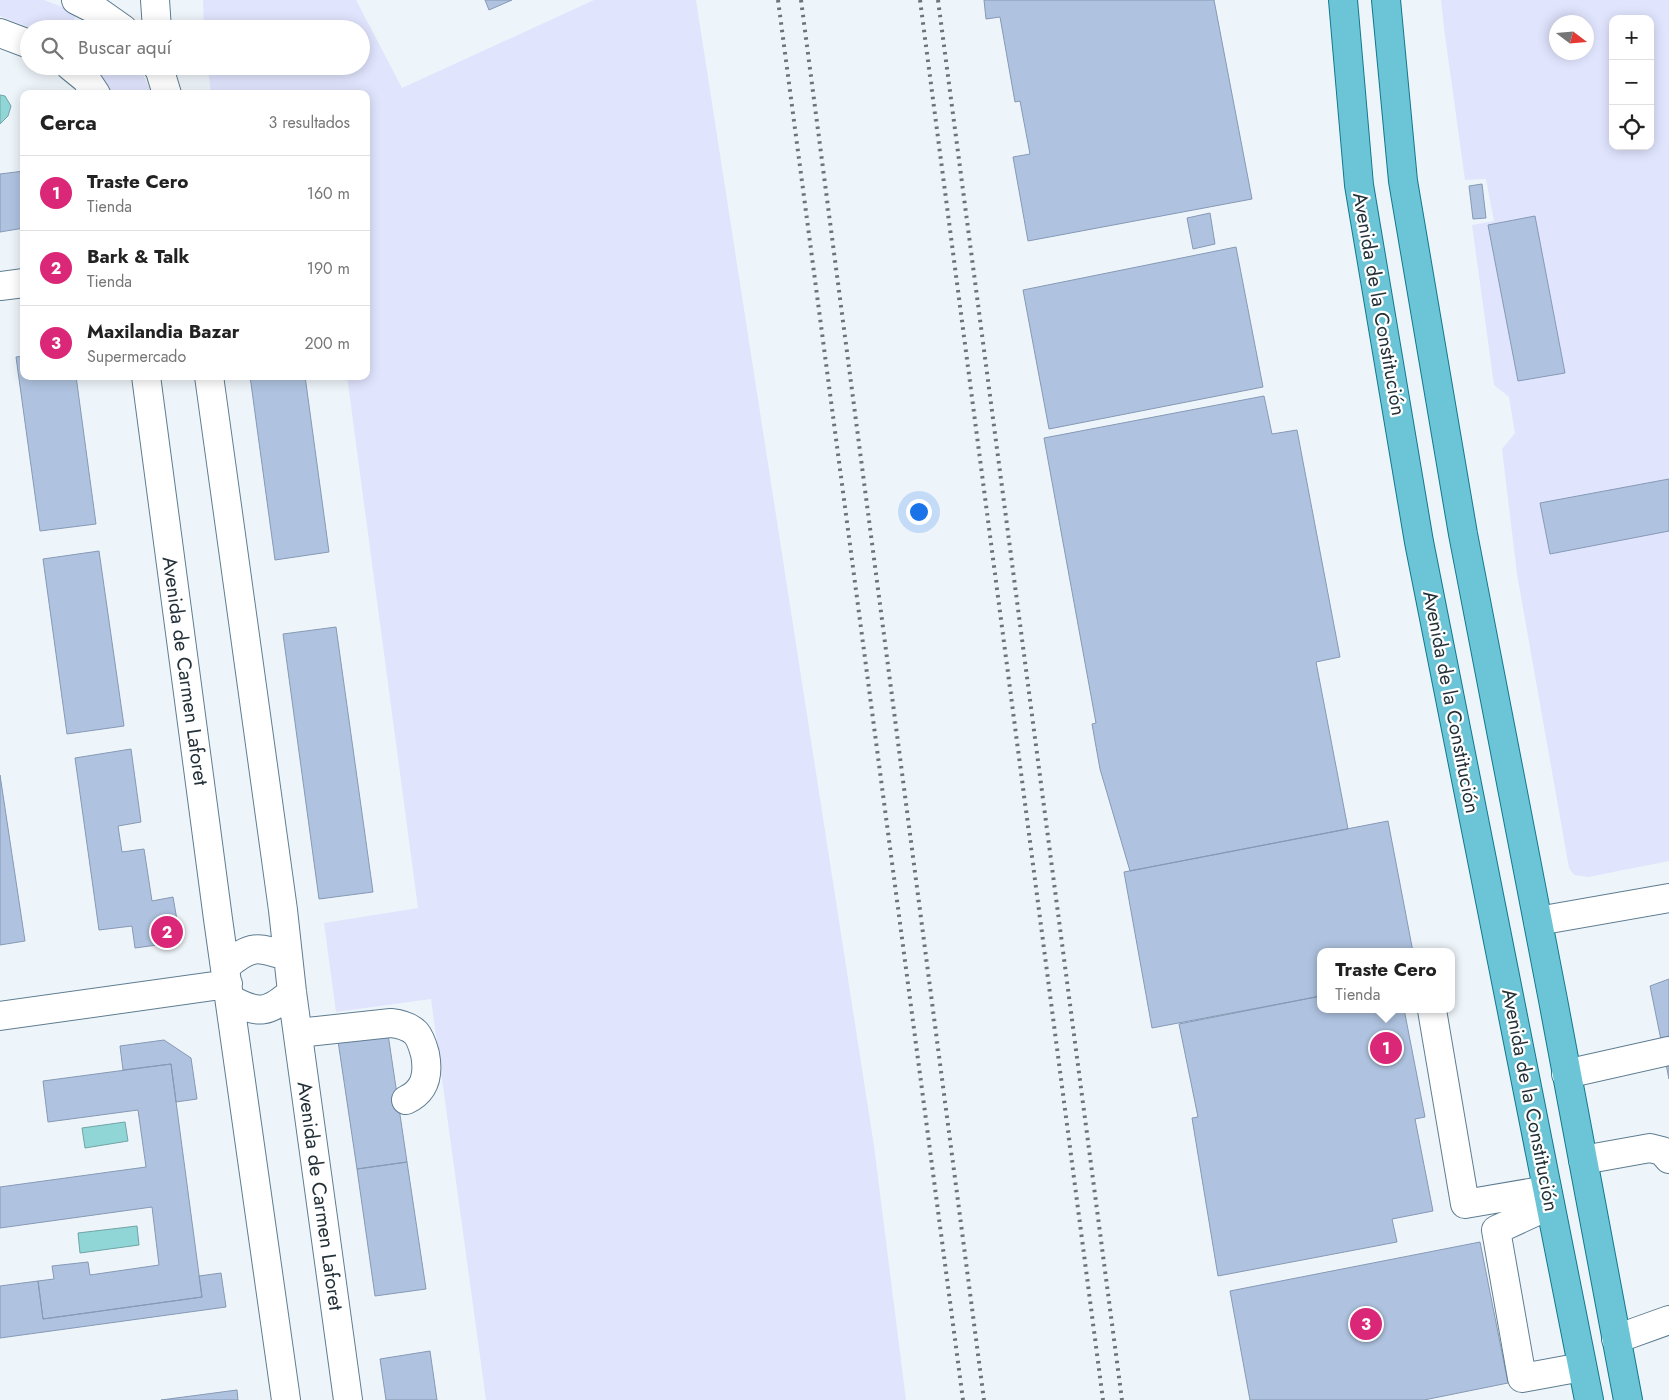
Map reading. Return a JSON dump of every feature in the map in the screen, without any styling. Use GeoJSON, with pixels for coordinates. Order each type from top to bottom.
{"type":"FeatureCollection","features":[{"type":"Feature","properties":{"kind":"main road","name":"Avenida de la Constitución"},"geometry":{"type":"LineString","coordinates":[[1343,0],[1359,185],[1414,513],[1588,1400]]}},
{"type":"Feature","properties":{"kind":"main road","name":"Avenida de la Constitución"},"geometry":{"type":"LineString","coordinates":[[1386,0],[1403,180],[1463,534],[1628,1400]]}},
{"type":"Feature","properties":{"kind":"street"},"geometry":{"type":"LineString","coordinates":[[76,0],[110,20]]}},
{"type":"Feature","properties":{"kind":"street"},"geometry":{"type":"LineString","coordinates":[[154,0],[156,20]]}},
{"type":"Feature","properties":{"kind":"street"},"geometry":{"type":"LineString","coordinates":[[0,33],[20,41]]}},
{"type":"Feature","properties":{"kind":"street"},"geometry":{"type":"LineString","coordinates":[[81,75],[93,90]]}},
{"type":"Feature","properties":{"kind":"street"},"geometry":{"type":"LineString","coordinates":[[0,286],[20,284]]}},
{"type":"Feature","properties":{"kind":"street","name":"Avenida de Carmen Laforet"},"geometry":{"type":"LineString","coordinates":[[147,380],[217,909],[286,1400]]}},
{"type":"Feature","properties":{"kind":"street","name":"Avenida de Carmen Laforet"},"geometry":{"type":"LineString","coordinates":[[210,380],[348,1400]]}},
{"type":"Feature","properties":{"kind":"street"},"geometry":{"type":"LineString","coordinates":[[1538,921],[1669,898]]}},
{"type":"Feature","properties":{"kind":"street"},"geometry":{"type":"LineString","coordinates":[[228,983],[238,956],[253,948],[268,950],[288,957]]}},
{"type":"Feature","properties":{"kind":"street"},"geometry":{"type":"LineString","coordinates":[[228,983],[246,1008],[264,1010],[280,1002],[292,992]]}},
{"type":"Feature","properties":{"kind":"street"},"geometry":{"type":"LineString","coordinates":[[0,1016],[228,983]]}},
{"type":"Feature","properties":{"kind":"street"},"geometry":{"type":"LineString","coordinates":[[1433,1013],[1465,1204],[1549,1197]]}},
{"type":"Feature","properties":{"kind":"street"},"geometry":{"type":"LineString","coordinates":[[298,1033],[391,1022],[402,1024],[409,1028],[415,1032],[422,1043],[426,1060],[426,1076],[415,1096],[406,1100]]}},
{"type":"Feature","properties":{"kind":"street"},"geometry":{"type":"LineString","coordinates":[[1566,1074],[1669,1051]]}},
{"type":"Feature","properties":{"kind":"street"},"geometry":{"type":"LineString","coordinates":[[1583,1160],[1650,1148],[1667,1151]]}},
{"type":"Feature","properties":{"kind":"street"},"geometry":{"type":"LineString","coordinates":[[1549,1197],[1496,1230],[1522,1378],[1582,1367]]}},
{"type":"Feature","properties":{"kind":"street"},"geometry":{"type":"LineString","coordinates":[[1616,1339],[1669,1320]]}},
{"type":"Feature","properties":{"kind":"shaded area"},"geometry":{"type":"Polygon","coordinates":[[[0,0],[44,0],[78,13],[74,20],[20,20],[20,24],[0,16],[0,0]]]}},
{"type":"Feature","properties":{"kind":"shaded area"},"geometry":{"type":"Polygon","coordinates":[[[203,0],[356,0],[366,20],[204,20],[203,0]]]}},
{"type":"Feature","properties":{"kind":"shaded area"},"geometry":{"type":"Polygon","coordinates":[[[594,0],[696,0],[874,1146],[906,1400],[486,1400],[431,999],[336,1012],[324,923],[418,908],[348,380],[370,380],[370,90],[211,90],[209,75],[370,75],[370,27],[402,88],[594,0]]]}},
{"type":"Feature","properties":{"kind":"shaded area"},"geometry":{"type":"Polygon","coordinates":[[[1441,0],[1669,0],[1669,861],[1588,877],[1574,875],[1569,868],[1517,574],[1502,449],[1515,433],[1509,397],[1494,385],[1472,225],[1494,221],[1486,179],[1465,180],[1441,0]]]}},
{"type":"Feature","properties":{"kind":"shaded area"},"geometry":{"type":"Polygon","coordinates":[[[101,75],[143,75],[150,90],[110,90],[101,75]]]}},
{"type":"Feature","properties":{"kind":"water"},"geometry":{"type":"Polygon","coordinates":[[[0,95],[5,96],[11,106],[8,116],[0,124],[0,95]]]}},
{"type":"Feature","properties":{"kind":"water"},"geometry":{"type":"Polygon","coordinates":[[[125,1122],[128,1141],[85,1148],[82,1128],[125,1122]]]}},
{"type":"Feature","properties":{"kind":"water"},"geometry":{"type":"Polygon","coordinates":[[[137,1226],[139,1245],[80,1253],[78,1233],[137,1226]]]}},
{"type":"Feature","properties":{"kind":"building"},"geometry":{"type":"Polygon","coordinates":[[[485,0],[512,0],[489,10],[485,0]]]}},
{"type":"Feature","properties":{"kind":"building"},"geometry":{"type":"Polygon","coordinates":[[[984,0],[1214,0],[1252,199],[1028,241],[1013,157],[1030,154],[1020,101],[1015,102],[1000,17],[986,19],[984,0]]]}},
{"type":"Feature","properties":{"kind":"building"},"geometry":{"type":"Polygon","coordinates":[[[20,172],[20,229],[0,232],[0,174],[20,172]]]}},
{"type":"Feature","properties":{"kind":"building"},"geometry":{"type":"Polygon","coordinates":[[[1482,184],[1486,218],[1473,219],[1469,186],[1482,184]]]}},
{"type":"Feature","properties":{"kind":"building"},"geometry":{"type":"Polygon","coordinates":[[[1210,213],[1215,244],[1193,249],[1187,218],[1210,213]]]}},
{"type":"Feature","properties":{"kind":"building"},"geometry":{"type":"Polygon","coordinates":[[[1535,216],[1565,373],[1518,381],[1488,225],[1535,216]]]}},
{"type":"Feature","properties":{"kind":"building"},"geometry":{"type":"Polygon","coordinates":[[[1236,247],[1263,387],[1049,429],[1023,290],[1236,247]]]}},
{"type":"Feature","properties":{"kind":"building"},"geometry":{"type":"Polygon","coordinates":[[[20,356],[20,380],[77,380],[96,524],[40,531],[16,357],[20,356]]]}},
{"type":"Feature","properties":{"kind":"building"},"geometry":{"type":"Polygon","coordinates":[[[251,380],[306,380],[329,552],[275,560],[251,380]]]}},
{"type":"Feature","properties":{"kind":"building"},"geometry":{"type":"Polygon","coordinates":[[[1264,396],[1272,434],[1297,430],[1340,657],[1316,662],[1348,829],[1130,871],[1100,769],[1092,724],[1096,723],[1044,438],[1264,396]]]}},
{"type":"Feature","properties":{"kind":"building"},"geometry":{"type":"Polygon","coordinates":[[[1669,479],[1669,531],[1550,554],[1540,503],[1669,479]]]}},
{"type":"Feature","properties":{"kind":"building"},"geometry":{"type":"Polygon","coordinates":[[[99,551],[124,726],[67,734],[43,559],[99,551]]]}},
{"type":"Feature","properties":{"kind":"building"},"geometry":{"type":"Polygon","coordinates":[[[336,627],[373,892],[319,899],[283,634],[336,627]]]}},
{"type":"Feature","properties":{"kind":"building"},"geometry":{"type":"Polygon","coordinates":[[[131,749],[141,822],[118,826],[122,852],[144,849],[152,901],[173,897],[177,920],[157,945],[135,948],[132,926],[99,930],[75,758],[131,749]]]}},
{"type":"Feature","properties":{"kind":"building"},"geometry":{"type":"Polygon","coordinates":[[[0,775],[25,941],[0,945],[0,775]]]}},
{"type":"Feature","properties":{"kind":"building"},"geometry":{"type":"Polygon","coordinates":[[[1388,821],[1412,948],[1317,948],[1317,997],[1152,1028],[1124,872],[1388,821]]]}},
{"type":"Feature","properties":{"kind":"building"},"geometry":{"type":"Polygon","coordinates":[[[1669,979],[1669,1079],[1650,986],[1669,979]]]}},
{"type":"Feature","properties":{"kind":"building"},"geometry":{"type":"Polygon","coordinates":[[[1317,997],[1317,1013],[1405,1013],[1425,1117],[1415,1119],[1433,1211],[1392,1219],[1397,1242],[1218,1276],[1192,1118],[1198,1117],[1179,1024],[1317,997]]]}},
{"type":"Feature","properties":{"kind":"building"},"geometry":{"type":"Polygon","coordinates":[[[388,1034],[407,1162],[357,1169],[338,1041],[388,1034]]]}},
{"type":"Feature","properties":{"kind":"building"},"geometry":{"type":"Polygon","coordinates":[[[164,1040],[191,1058],[197,1099],[176,1102],[171,1064],[123,1070],[120,1046],[164,1040]]]}},
{"type":"Feature","properties":{"kind":"building"},"geometry":{"type":"Polygon","coordinates":[[[171,1064],[202,1297],[43,1319],[38,1281],[54,1279],[52,1266],[88,1262],[90,1275],[159,1265],[152,1207],[0,1228],[0,1187],[146,1167],[138,1110],[48,1122],[43,1081],[171,1064]]]}},
{"type":"Feature","properties":{"kind":"building"},"geometry":{"type":"Polygon","coordinates":[[[407,1162],[426,1289],[375,1296],[357,1169],[407,1162]]]}},
{"type":"Feature","properties":{"kind":"building"},"geometry":{"type":"Polygon","coordinates":[[[1480,1242],[1508,1383],[1424,1400],[1250,1400],[1230,1291],[1480,1242]]]}},
{"type":"Feature","properties":{"kind":"building"},"geometry":{"type":"Polygon","coordinates":[[[221,1273],[226,1307],[0,1338],[0,1286],[38,1281],[43,1319],[202,1297],[199,1276],[221,1273]]]}},
{"type":"Feature","properties":{"kind":"building"},"geometry":{"type":"Polygon","coordinates":[[[430,1351],[437,1400],[386,1400],[380,1359],[430,1351]]]}},
{"type":"Feature","properties":{"kind":"building"},"geometry":{"type":"Polygon","coordinates":[[[237,1390],[238,1400],[161,1400],[237,1390]]]}},
{"type":"Feature","properties":{"kind":"railway"},"geometry":{"type":"LineString","coordinates":[[778,0],[963,1400]]}},
{"type":"Feature","properties":{"kind":"railway"},"geometry":{"type":"LineString","coordinates":[[801,0],[984,1400]]}},
{"type":"Feature","properties":{"kind":"railway"},"geometry":{"type":"LineString","coordinates":[[920,0],[1103,1400]]}},
{"type":"Feature","properties":{"kind":"railway"},"geometry":{"type":"LineString","coordinates":[[938,0],[1122,1400]]}},
{"type":"Feature","properties":{"kind":"place","name":"Bark & Talk"},"geometry":{"type":"Point","coordinates":[167,932]}},
{"type":"Feature","properties":{"kind":"place","name":"Traste Cero"},"geometry":{"type":"Point","coordinates":[1386,1048]}},
{"type":"Feature","properties":{"kind":"place","name":"Maxilandia Bazar"},"geometry":{"type":"Point","coordinates":[1366,1324]}}]}
